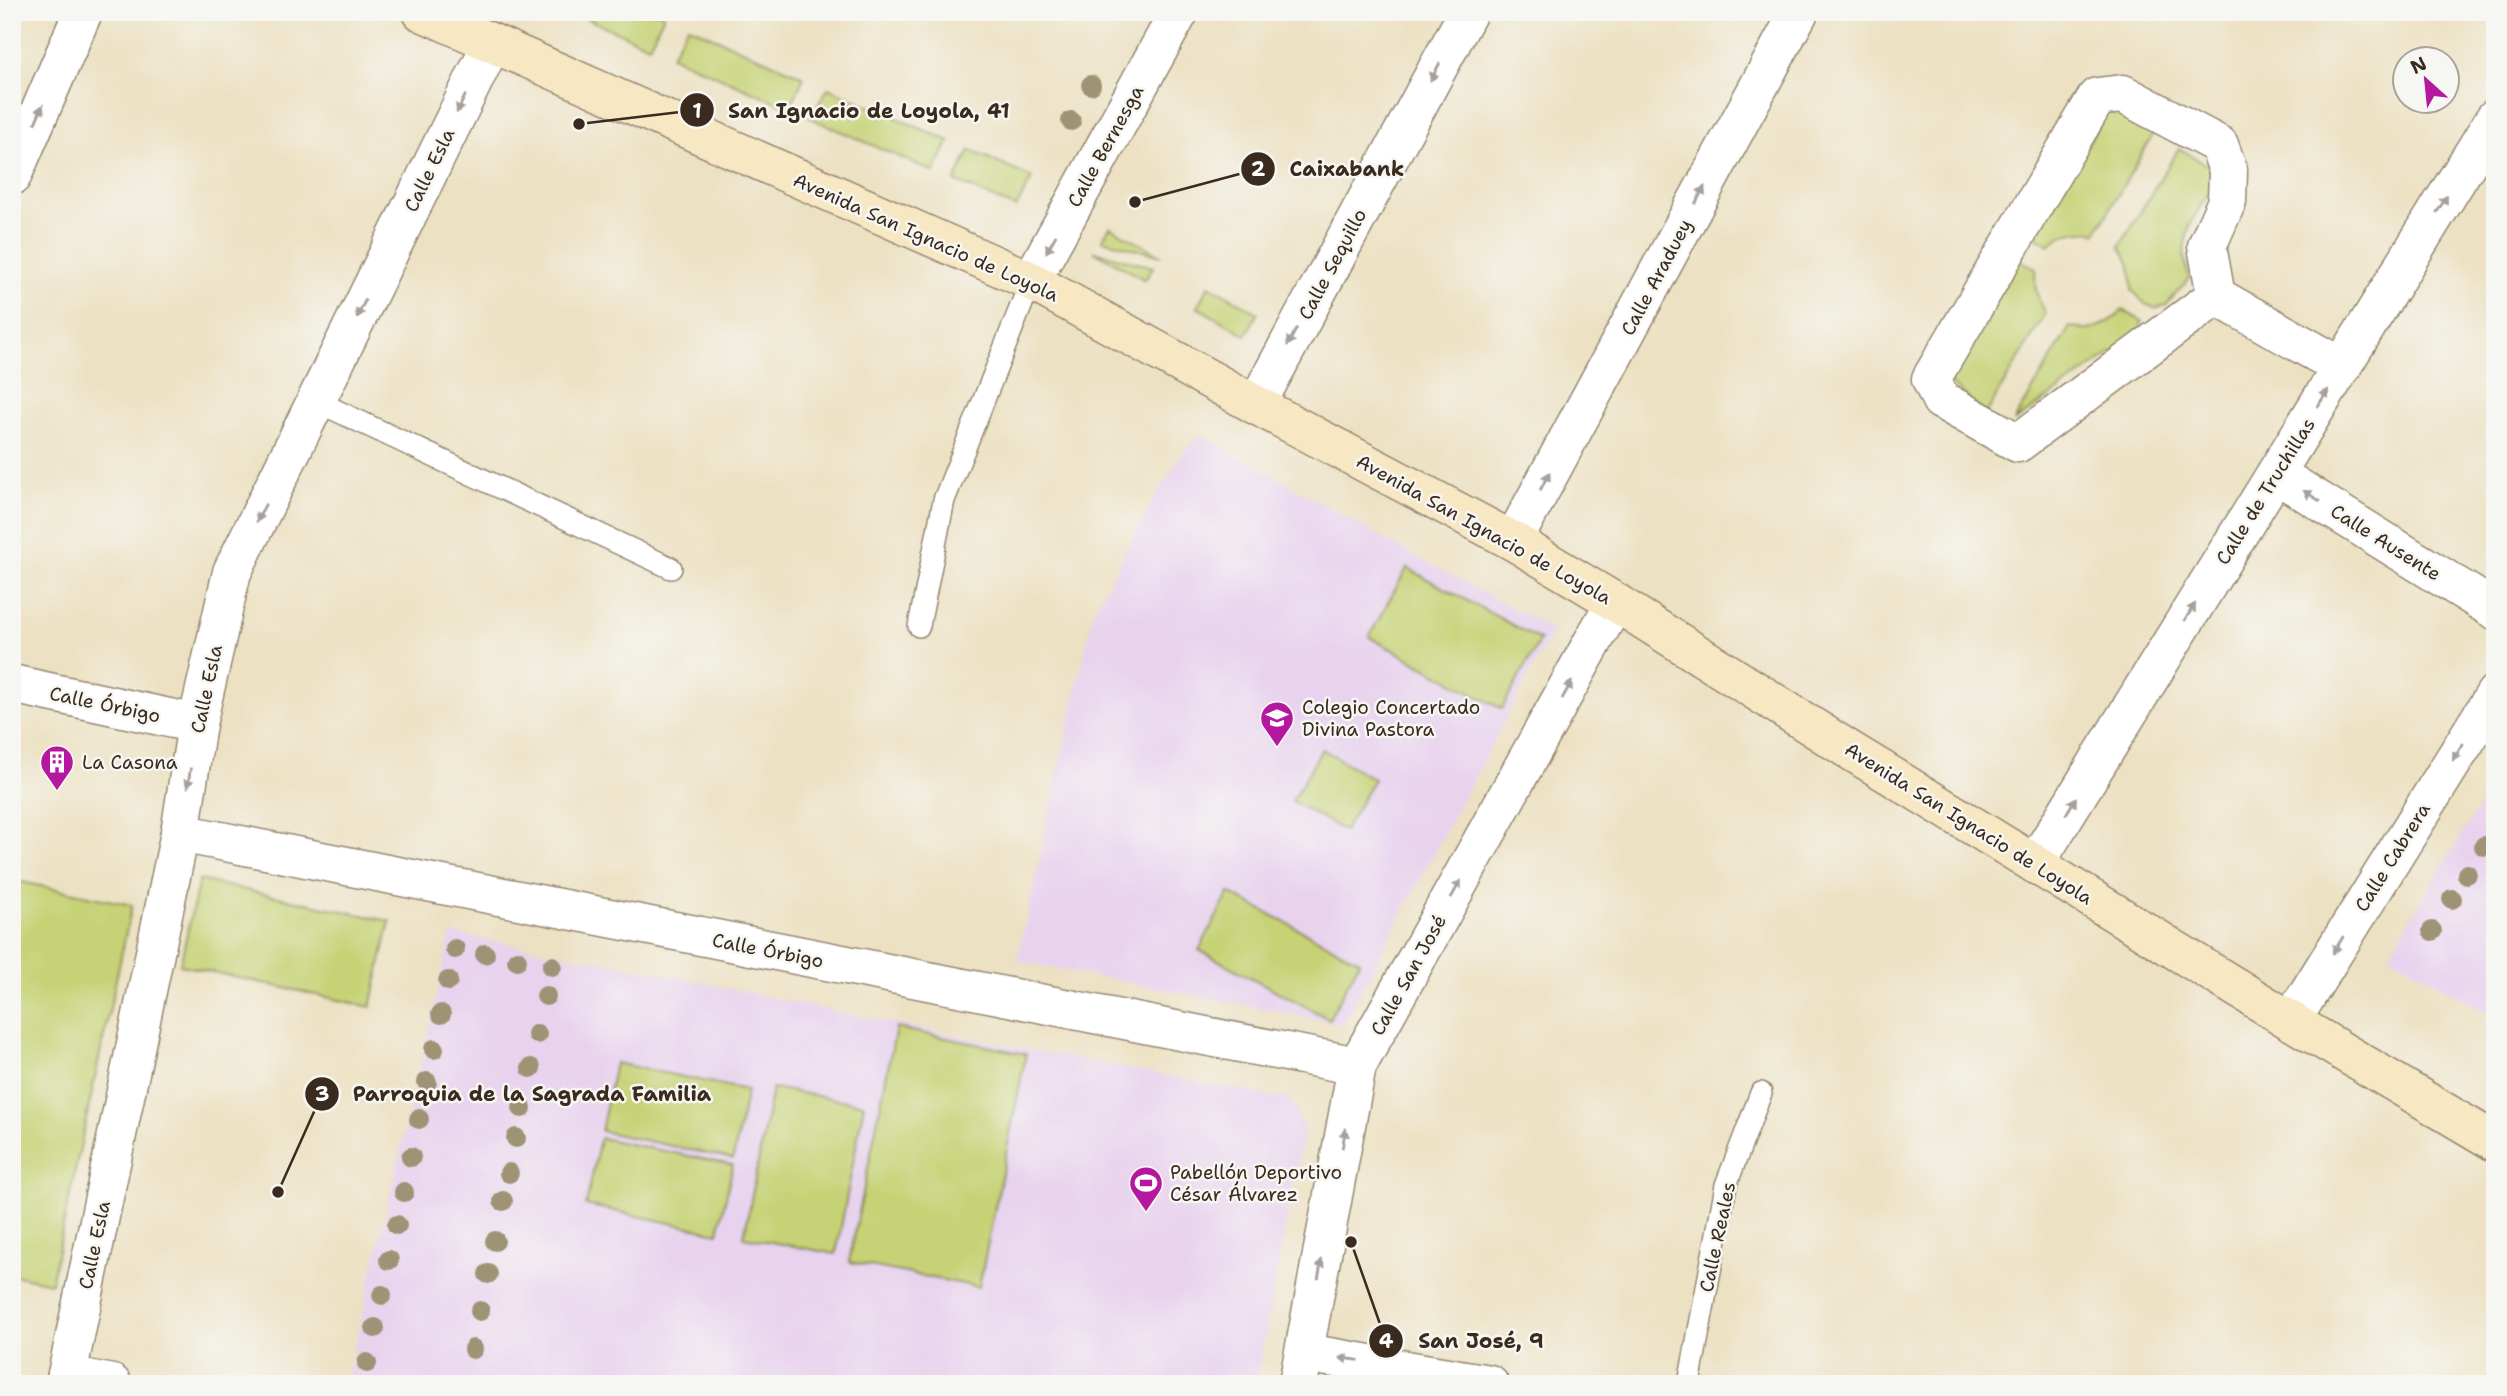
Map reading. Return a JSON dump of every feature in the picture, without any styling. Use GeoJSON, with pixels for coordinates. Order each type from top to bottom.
{"type":"FeatureCollection","features":[{"type":"Feature","properties":{"kind":"main road","name":"Avenida San Ignacio de Loyola"},"geometry":{"type":"LineString","coordinates":[[436,19],[1031,281],[1256,405],[1513,541],[2291,1021],[2495,1142]]}},
{"type":"Feature","properties":{"kind":"street"},"geometry":{"type":"LineString","coordinates":[[12,176],[83,12]]}},
{"type":"Feature","properties":{"kind":"street","name":"Calle Bernesga"},"geometry":{"type":"LineString","coordinates":[[1031,281],[1179,12]]}},
{"type":"Feature","properties":{"kind":"street","name":"Calle Sequillo"},"geometry":{"type":"LineString","coordinates":[[1256,405],[1468,12]]}},
{"type":"Feature","properties":{"kind":"street","name":"Calle Araduey"},"geometry":{"type":"LineString","coordinates":[[1513,541],[1799,12]]}},
{"type":"Feature","properties":{"kind":"street","name":"Calle Esla"},"geometry":{"type":"LineString","coordinates":[[66,1379],[180,833],[197,724],[232,572],[492,43]]}},
{"type":"Feature","properties":{"kind":"street"},"geometry":{"type":"LineString","coordinates":[[2123,94],[2219,145],[2228,170],[2227,201],[2207,246],[2216,296],[2018,443],[1941,400],[1931,379],[2097,97],[2123,94]]}},
{"type":"Feature","properties":{"kind":"street","name":"Calle de Truchillas"},"geometry":{"type":"LineString","coordinates":[[2035,864],[2495,118]]}},
{"type":"Feature","properties":{"kind":"street"},"geometry":{"type":"LineString","coordinates":[[2216,296],[2342,366]]}},
{"type":"Feature","properties":{"kind":"street","name":"Calle Ausente"},"geometry":{"type":"LineString","coordinates":[[2276,474],[2495,610]]}},
{"type":"Feature","properties":{"kind":"street","name":"Calle San José"},"geometry":{"type":"LineString","coordinates":[[1301,1368],[1357,1066],[1615,602]]}},
{"type":"Feature","properties":{"kind":"street","name":"Calle Órbigo"},"geometry":{"type":"LineString","coordinates":[[12,684],[197,724]]}},
{"type":"Feature","properties":{"kind":"street","name":"Calle Cabrera"},"geometry":{"type":"LineString","coordinates":[[2291,1021],[2495,694]]}},
{"type":"Feature","properties":{"kind":"street","name":"Calle Órbigo"},"geometry":{"type":"LineString","coordinates":[[180,833],[1357,1066]]}},
{"type":"Feature","properties":{"kind":"street"},"geometry":{"type":"LineString","coordinates":[[1301,1368],[1489,1384]]}},
{"type":"Feature","properties":{"kind":"street"},"geometry":{"type":"LineString","coordinates":[[66,1379],[111,1384]]}},
{"type":"Feature","properties":{"kind":"lane"},"geometry":{"type":"LineString","coordinates":[[919,626],[944,500],[1031,281]]}},
{"type":"Feature","properties":{"kind":"lane"},"geometry":{"type":"LineString","coordinates":[[316,401],[671,568]]}},
{"type":"Feature","properties":{"kind":"lane","name":"Calle Reales"},"geometry":{"type":"LineString","coordinates":[[1689,1384],[1726,1185],[1761,1093]]}},
{"type":"Feature","properties":{"kind":"shaded area","name":"Colegio Concertado Divina Pastora"},"geometry":{"type":"Polygon","coordinates":[[[1200,434],[1409,553],[1553,630],[1343,1024],[1017,961],[1094,609],[1178,460],[1200,434]]]}},
{"type":"Feature","properties":{"kind":"shaded area"},"geometry":{"type":"Polygon","coordinates":[[[2495,780],[2495,1018],[2389,954],[2495,780]]]}},
{"type":"Feature","properties":{"kind":"shaded area"},"geometry":{"type":"Polygon","coordinates":[[[451,933],[636,968],[845,1014],[1291,1100],[1304,1129],[1256,1384],[346,1384],[451,933]]]}},
{"type":"Feature","properties":{"kind":"green space"},"geometry":{"type":"Polygon","coordinates":[[[586,12],[657,12],[664,15],[649,46],[583,17],[586,12]]]}},
{"type":"Feature","properties":{"kind":"green space"},"geometry":{"type":"Polygon","coordinates":[[[688,26],[804,77],[790,108],[671,56],[688,26]]]}},
{"type":"Feature","properties":{"kind":"green space"},"geometry":{"type":"Polygon","coordinates":[[[828,88],[949,141],[934,172],[810,118],[828,88]]]}},
{"type":"Feature","properties":{"kind":"green space"},"geometry":{"type":"Polygon","coordinates":[[[2115,110],[2154,133],[2096,233],[2071,233],[2059,237],[2049,245],[2033,235],[2107,111],[2115,110]]]}},
{"type":"Feature","properties":{"kind":"green space"},"geometry":{"type":"Polygon","coordinates":[[[2179,148],[2210,167],[2215,184],[2189,229],[2184,253],[2190,278],[2166,305],[2156,309],[2145,304],[2132,290],[2130,267],[2120,246],[2179,148]]]}},
{"type":"Feature","properties":{"kind":"green space"},"geometry":{"type":"Polygon","coordinates":[[[970,150],[1032,178],[1016,208],[955,181],[970,150]]]}},
{"type":"Feature","properties":{"kind":"green space"},"geometry":{"type":"Polygon","coordinates":[[[1110,227],[1162,256],[1102,240],[1110,227]]]}},
{"type":"Feature","properties":{"kind":"green space"},"geometry":{"type":"Polygon","coordinates":[[[1094,251],[1153,267],[1145,280],[1094,251]]]}},
{"type":"Feature","properties":{"kind":"green space"},"geometry":{"type":"Polygon","coordinates":[[[2018,260],[2036,268],[2036,292],[2046,313],[1986,414],[1948,381],[2018,260]]]}},
{"type":"Feature","properties":{"kind":"green space"},"geometry":{"type":"Polygon","coordinates":[[[1209,285],[1258,313],[1246,335],[1197,307],[1209,285]]]}},
{"type":"Feature","properties":{"kind":"green space"},"geometry":{"type":"Polygon","coordinates":[[[2122,310],[2142,321],[2140,333],[2014,422],[2070,327],[2099,327],[2122,310]]]}},
{"type":"Feature","properties":{"kind":"green space"},"geometry":{"type":"Polygon","coordinates":[[[1407,568],[1540,640],[1502,709],[1369,637],[1407,568]]]}},
{"type":"Feature","properties":{"kind":"green space"},"geometry":{"type":"Polygon","coordinates":[[[1322,749],[1374,779],[1344,831],[1292,801],[1322,749]]]}},
{"type":"Feature","properties":{"kind":"green space"},"geometry":{"type":"Polygon","coordinates":[[[12,880],[132,905],[51,1283],[12,1275],[12,880]]]}},
{"type":"Feature","properties":{"kind":"green space"},"geometry":{"type":"Polygon","coordinates":[[[199,880],[390,921],[371,1007],[180,965],[199,880]]]}},
{"type":"Feature","properties":{"kind":"green space"},"geometry":{"type":"Polygon","coordinates":[[[1229,893],[1360,961],[1329,1019],[1199,950],[1229,893]]]}},
{"type":"Feature","properties":{"kind":"green space"},"geometry":{"type":"Polygon","coordinates":[[[896,1028],[1026,1054],[979,1287],[849,1262],[896,1028]]]}},
{"type":"Feature","properties":{"kind":"green space"},"geometry":{"type":"Polygon","coordinates":[[[615,1063],[747,1090],[733,1159],[601,1131],[615,1063]]]}},
{"type":"Feature","properties":{"kind":"green space"},"geometry":{"type":"Polygon","coordinates":[[[772,1088],[864,1104],[836,1254],[744,1237],[772,1088]]]}},
{"type":"Feature","properties":{"kind":"green space"},"geometry":{"type":"Polygon","coordinates":[[[600,1138],[733,1165],[718,1233],[586,1205],[600,1138]]]}},
{"type":"Feature","properties":{"kind":"place","name":"San Ignacio de Loyola, 41"},"geometry":{"type":"Point","coordinates":[579,124]}},
{"type":"Feature","properties":{"kind":"place","name":"Caixabank"},"geometry":{"type":"Point","coordinates":[1135,202]}},
{"type":"Feature","properties":{"kind":"place","name":"Colegio Concertado Divina Pastora"},"geometry":{"type":"Point","coordinates":[1277,748]}},
{"type":"Feature","properties":{"kind":"place","name":"La Casona"},"geometry":{"type":"Point","coordinates":[57,792]}},
{"type":"Feature","properties":{"kind":"place","name":"Parroquia de la Sagrada Familia"},"geometry":{"type":"Point","coordinates":[278,1192]}},
{"type":"Feature","properties":{"kind":"place","name":"Pabellón Deportivo César Álvarez"},"geometry":{"type":"Point","coordinates":[1146,1213]}},
{"type":"Feature","properties":{"kind":"place","name":"San José, 9"},"geometry":{"type":"Point","coordinates":[1351,1242]}}]}
